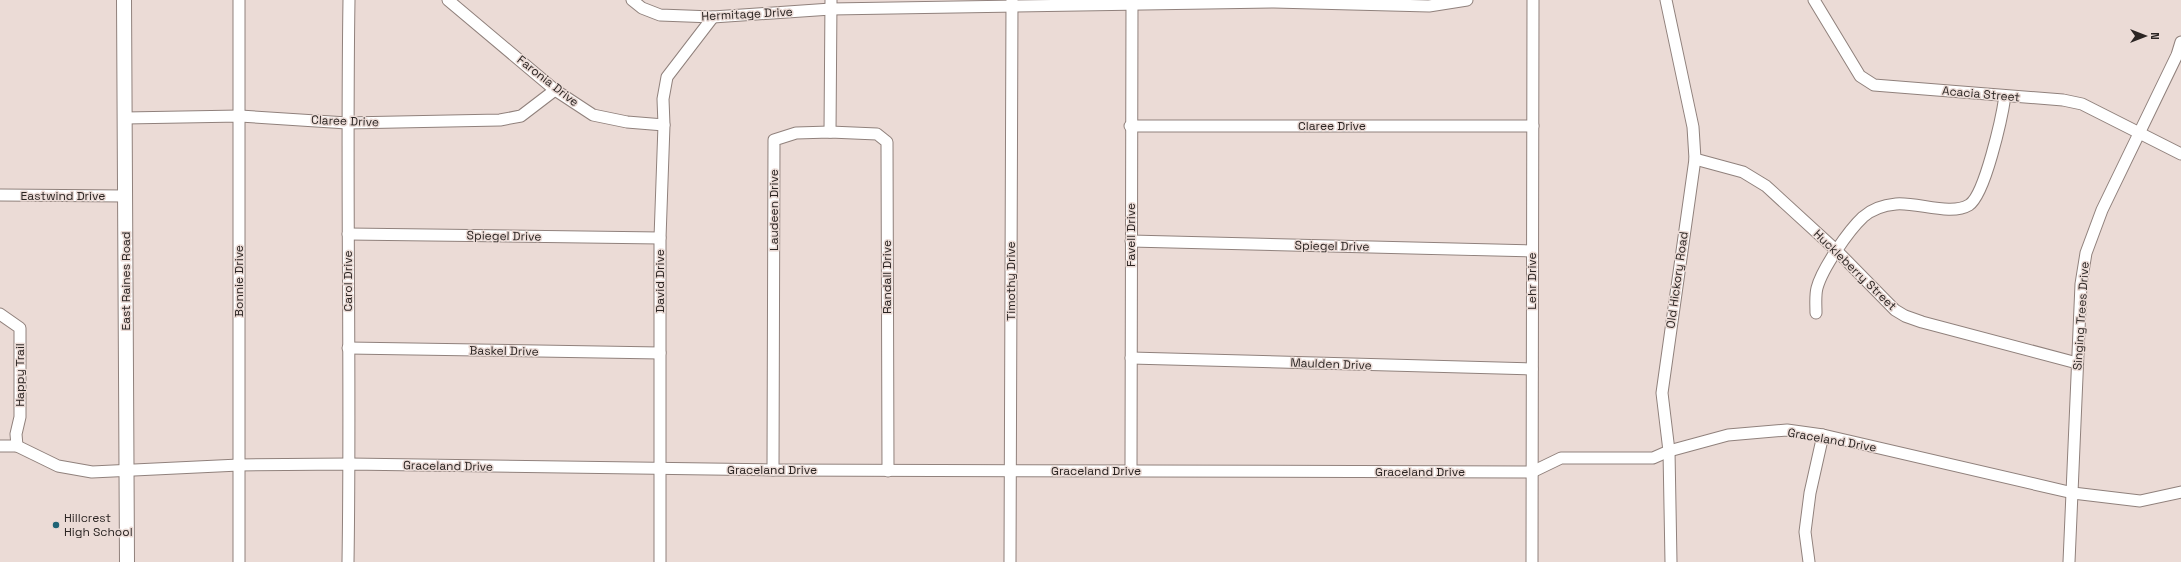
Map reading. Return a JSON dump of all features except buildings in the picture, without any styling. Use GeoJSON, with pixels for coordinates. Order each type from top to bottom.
{"type":"FeatureCollection","features":[{"type":"Feature","properties":{"kind":"main road","name":"East Raines Road"},"geometry":{"type":"LineString","coordinates":[[124,0],[127,562]]}},
{"type":"Feature","properties":{"kind":"street","name":"Bonnie Drive"},"geometry":{"type":"LineString","coordinates":[[239,0],[239,562]]}},
{"type":"Feature","properties":{"kind":"street","name":"Carol Drive"},"geometry":{"type":"LineString","coordinates":[[348,562],[349,464],[347,123],[349,0]]}},
{"type":"Feature","properties":{"kind":"street","name":"Faronia Drive"},"geometry":{"type":"LineString","coordinates":[[448,0],[556,90],[593,115],[627,122],[664,125]]}},
{"type":"Feature","properties":{"kind":"street","name":"Hermitage Drive"},"geometry":{"type":"LineString","coordinates":[[632,0],[642,8],[660,15],[713,17],[831,4],[1274,1],[1430,6],[1466,0]]}},
{"type":"Feature","properties":{"kind":"street","name":"Lehr Drive"},"geometry":{"type":"LineString","coordinates":[[1532,562],[1533,0]]}},
{"type":"Feature","properties":{"kind":"street","name":"Old Hickory Road"},"geometry":{"type":"LineString","coordinates":[[1666,0],[1693,127],[1695,159],[1662,393],[1669,451],[1671,562]]}},
{"type":"Feature","properties":{"kind":"street","name":"Acacia Street"},"geometry":{"type":"LineString","coordinates":[[1814,0],[1860,76],[1874,85],[2063,100],[2082,104],[2181,154]]}},
{"type":"Feature","properties":{"kind":"street","name":"Favell Drive"},"geometry":{"type":"LineString","coordinates":[[1131,471],[1130,126],[1132,2]]}},
{"type":"Feature","properties":{"kind":"street","name":"Timothy Drive"},"geometry":{"type":"LineString","coordinates":[[1010,562],[1012,3]]}},
{"type":"Feature","properties":{"kind":"street"},"geometry":{"type":"LineString","coordinates":[[830,132],[831,4]]}},
{"type":"Feature","properties":{"kind":"street","name":"David Drive"},"geometry":{"type":"LineString","coordinates":[[660,562],[660,238],[664,125],[663,99],[667,77],[713,17]]}},
{"type":"Feature","properties":{"kind":"street","name":"Singing Trees Drive"},"geometry":{"type":"LineString","coordinates":[[2069,562],[2081,284],[2086,253],[2102,210],[2140,134],[2177,55],[2181,42]]}},
{"type":"Feature","properties":{"kind":"street","name":"Claree Drive"},"geometry":{"type":"LineString","coordinates":[[125,118],[240,116],[347,123],[500,120],[521,116],[556,90]]}},
{"type":"Feature","properties":{"kind":"street"},"geometry":{"type":"LineString","coordinates":[[1816,313],[1816,290],[1823,272],[1863,217],[1880,207],[1897,204],[1953,209],[1969,205],[1979,193],[2002,119],[2005,96]]}},
{"type":"Feature","properties":{"kind":"street","name":"Claree Drive"},"geometry":{"type":"LineString","coordinates":[[1130,126],[1533,126]]}},
{"type":"Feature","properties":{"kind":"street","name":"Laudeen Drive"},"geometry":{"type":"LineString","coordinates":[[773,470],[774,140],[796,133],[830,132]]}},
{"type":"Feature","properties":{"kind":"street","name":"Randall Drive"},"geometry":{"type":"LineString","coordinates":[[830,132],[877,134],[887,142],[888,471]]}},
{"type":"Feature","properties":{"kind":"street","name":"Huckleberry Street"},"geometry":{"type":"LineString","coordinates":[[1695,159],[1743,172],[1766,186],[1837,251],[1895,310],[1905,316],[1930,324],[2077,362]]}},
{"type":"Feature","properties":{"kind":"street","name":"Eastwind Drive"},"geometry":{"type":"LineString","coordinates":[[0,196],[125,196]]}},
{"type":"Feature","properties":{"kind":"street","name":"Spiegel Drive"},"geometry":{"type":"LineString","coordinates":[[348,234],[660,238]]}},
{"type":"Feature","properties":{"kind":"street","name":"Spiegel Drive"},"geometry":{"type":"LineString","coordinates":[[1131,241],[1532,251]]}},
{"type":"Feature","properties":{"kind":"street","name":"Happy Trail"},"geometry":{"type":"LineString","coordinates":[[0,314],[20,328],[20,417],[16,434],[17,446]]}},
{"type":"Feature","properties":{"kind":"street","name":"Baskel Drive"},"geometry":{"type":"LineString","coordinates":[[348,348],[660,354]]}},
{"type":"Feature","properties":{"kind":"street","name":"Maulden Drive"},"geometry":{"type":"LineString","coordinates":[[1131,358],[1532,369]]}},
{"type":"Feature","properties":{"kind":"street","name":"Graceland Drive"},"geometry":{"type":"LineString","coordinates":[[0,446],[17,446],[58,466],[92,472],[239,465],[349,464],[661,469],[1010,472],[1532,472],[1561,458],[1653,458],[1669,451],[1728,435],[1788,430],[1822,435],[2073,493],[2140,501],[2181,492]]}},
{"type":"Feature","properties":{"kind":"street"},"geometry":{"type":"LineString","coordinates":[[1809,562],[1805,532],[1810,493],[1822,435]]}},
{"type":"Feature","properties":{"kind":"place","name":"Hillcrest High School"},"geometry":{"type":"Point","coordinates":[56,525]}}]}
